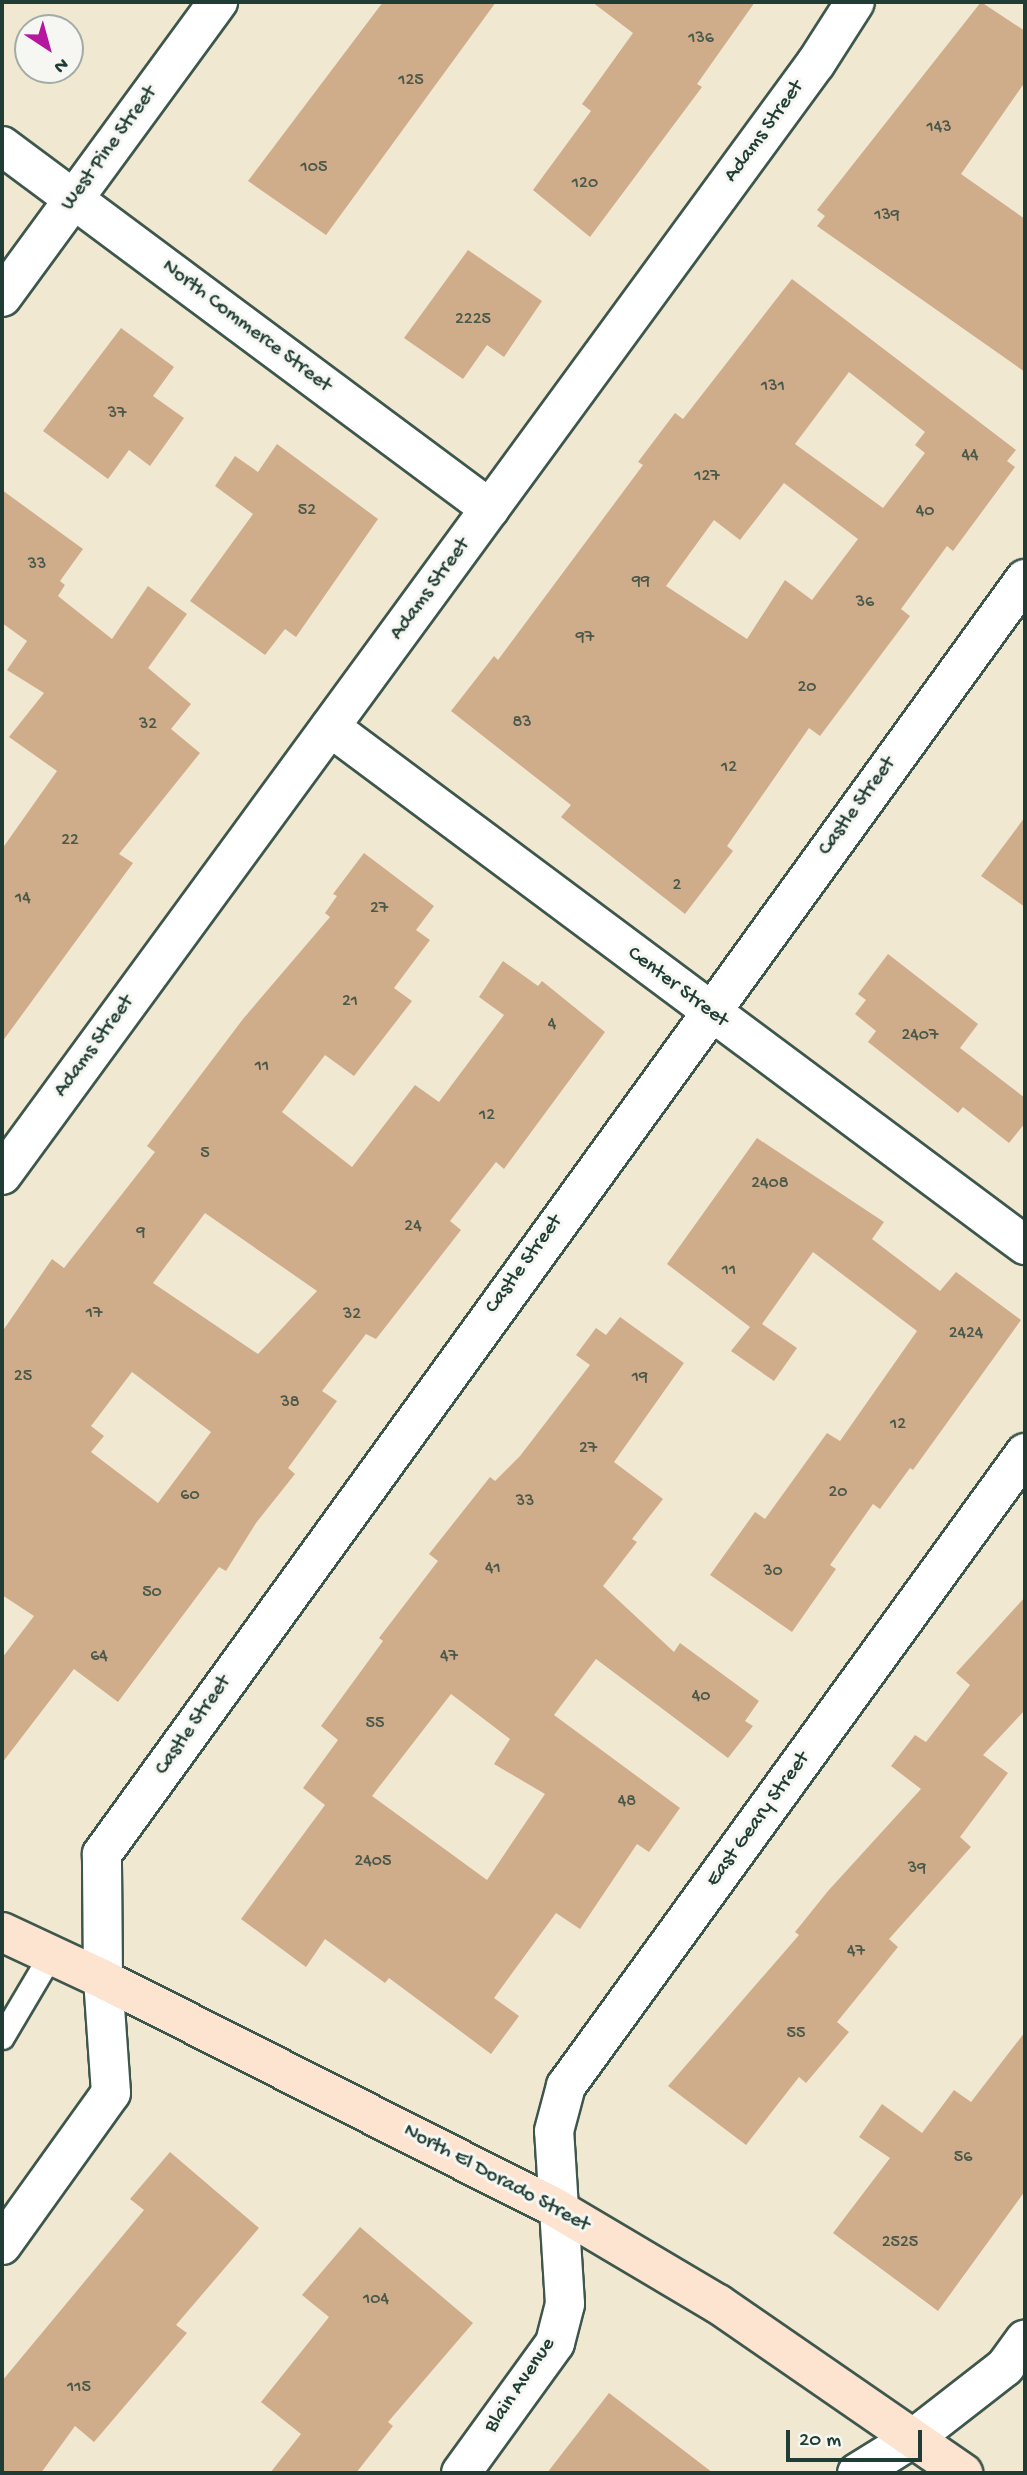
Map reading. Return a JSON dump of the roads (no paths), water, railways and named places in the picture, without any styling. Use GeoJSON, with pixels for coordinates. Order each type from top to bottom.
{"type":"FeatureCollection","features":[{"type":"Feature","properties":{"kind":"main road","name":"North El Dorado Street"},"geometry":{"type":"LineString","coordinates":[[2,1932],[103,1979],[556,2208],[718,2304],[915,2437],[963,2473]]}},
{"type":"Feature","properties":{"kind":"street","name":"West Pine Street"},"geometry":{"type":"LineString","coordinates":[[2,297],[218,2]]}},
{"type":"Feature","properties":{"kind":"street","name":"Adams Street"},"geometry":{"type":"LineString","coordinates":[[2,1175],[816,63],[855,2]]}},
{"type":"Feature","properties":{"kind":"street","name":"North Commerce Street"},"geometry":{"type":"LineString","coordinates":[[2,146],[491,509]]}},
{"type":"Feature","properties":{"kind":"street","name":"Castle Street"},"geometry":{"type":"LineString","coordinates":[[2,2245],[111,2093],[103,1979],[102,1854],[708,1012],[1025,579]]}},
{"type":"Feature","properties":{"kind":"street","name":"Center Street"},"geometry":{"type":"LineString","coordinates":[[331,727],[708,1012],[1025,1245]]}},
{"type":"Feature","properties":{"kind":"street","name":"East Geary Street"},"geometry":{"type":"LineString","coordinates":[[556,2208],[554,2131],[566,2087],[1025,1453]]}},
{"type":"Feature","properties":{"kind":"street","name":"Blain Avenue"},"geometry":{"type":"LineString","coordinates":[[461,2473],[555,2343],[565,2304],[556,2208]]}},
{"type":"Feature","properties":{"kind":"street"},"geometry":{"type":"LineString","coordinates":[[857,2473],[915,2437],[1005,2367],[1025,2339]]}},
{"type":"Feature","properties":{"kind":"lane"},"geometry":{"type":"LineString","coordinates":[[2,2037],[51,1954]]}}]}
